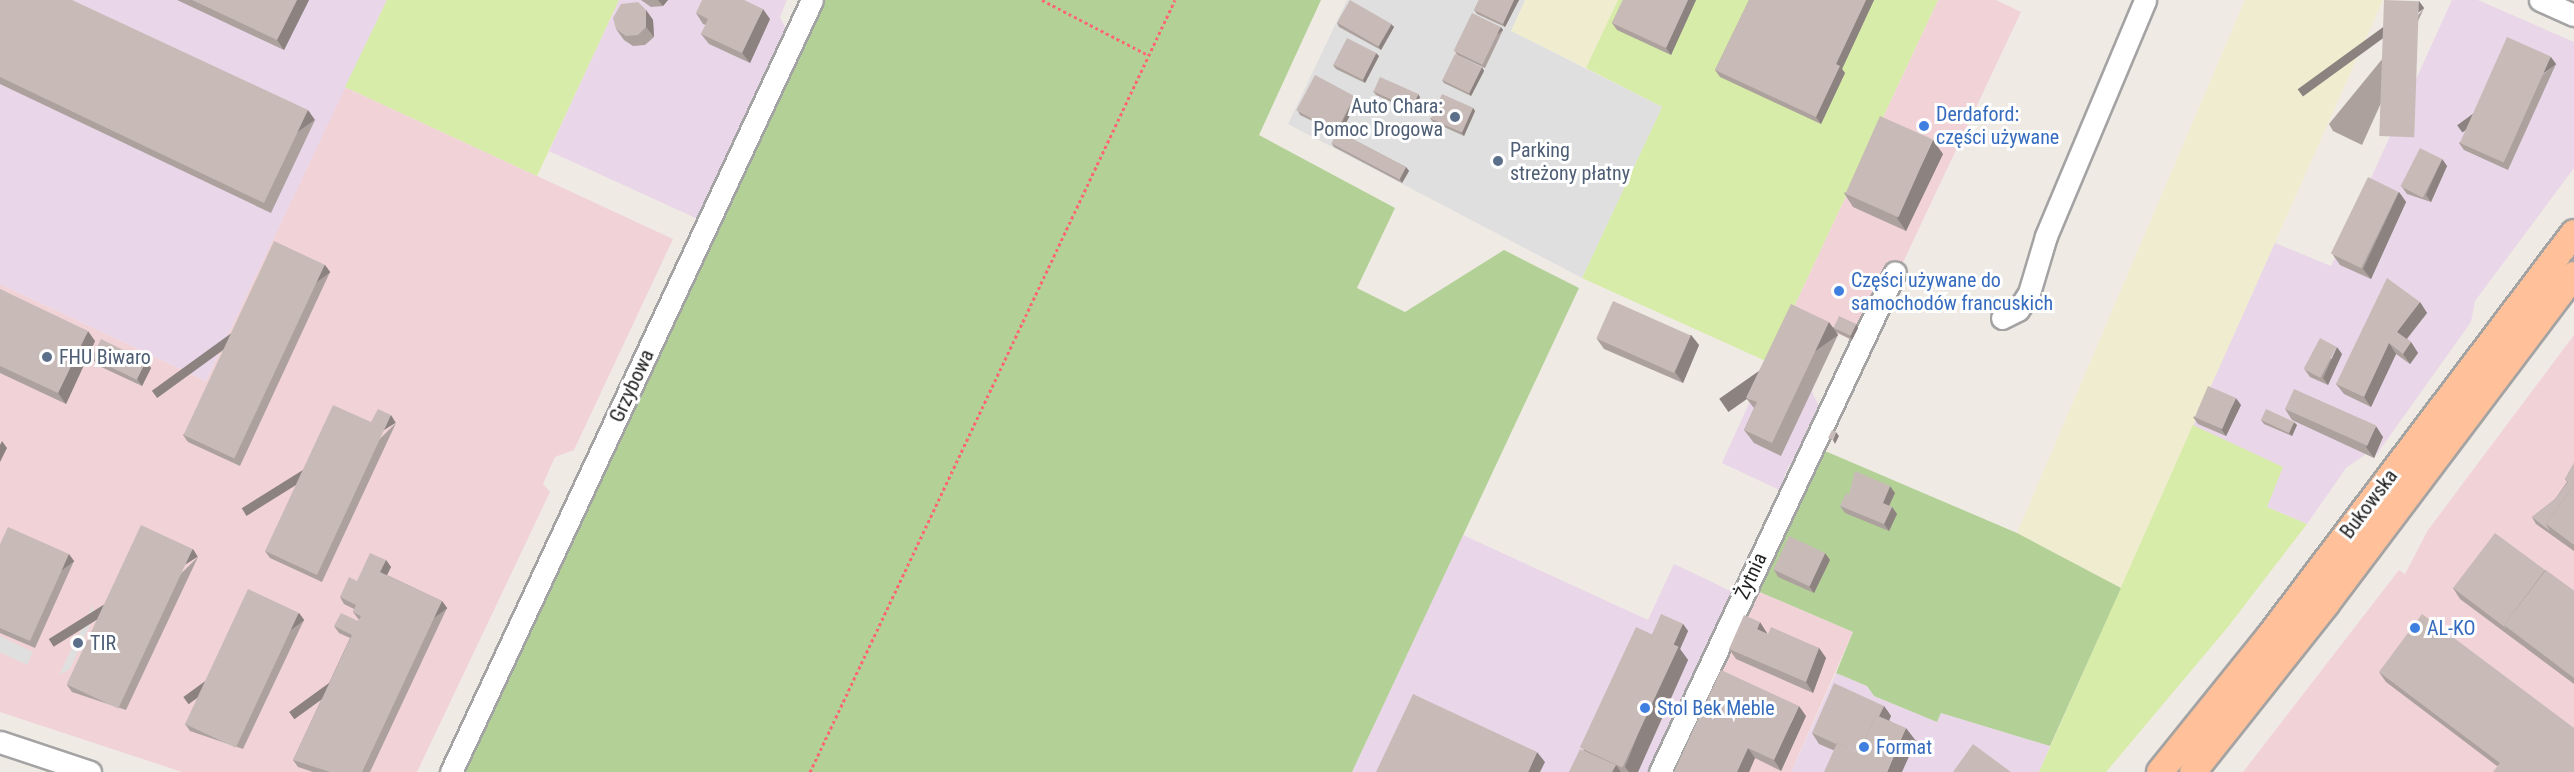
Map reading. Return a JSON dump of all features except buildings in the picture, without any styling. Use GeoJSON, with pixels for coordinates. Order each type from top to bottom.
{"type":"FeatureCollection","features":[{"type":"Feature","properties":{"kind":"main road","name":"Bukowska"},"geometry":{"type":"LineString","coordinates":[[2160,772],[2275,629],[2574,233]]}},
{"type":"Feature","properties":{"kind":"main road","name":"Bukowska"},"geometry":{"type":"LineString","coordinates":[[2193,772],[2326,604],[2574,275]]}},
{"type":"Feature","properties":{"kind":"street","name":"Grzybowa"},"geometry":{"type":"LineString","coordinates":[[451,772],[812,0]]}},
{"type":"Feature","properties":{"kind":"street"},"geometry":{"type":"LineString","coordinates":[[2002,318],[2018,310],[2029,293],[2046,236],[2145,0]]}},
{"type":"Feature","properties":{"kind":"street"},"geometry":{"type":"LineString","coordinates":[[2540,0],[2574,15]]}},
{"type":"Feature","properties":{"kind":"street","name":"Żytnia"},"geometry":{"type":"LineString","coordinates":[[1660,772],[1894,272]]}},
{"type":"Feature","properties":{"kind":"street"},"geometry":{"type":"LineString","coordinates":[[0,742],[90,772]]}},
{"type":"Feature","properties":{"kind":"path"},"geometry":{"type":"LineString","coordinates":[[1042,0],[1148,55]]}},
{"type":"Feature","properties":{"kind":"path"},"geometry":{"type":"LineString","coordinates":[[810,772],[1175,0]]}},
{"type":"Feature","properties":{"kind":"shaded area"},"geometry":{"type":"Polygon","coordinates":[[[0,0],[387,0],[206,381],[0,284],[0,0]]]}},
{"type":"Feature","properties":{"kind":"shaded area"},"geometry":{"type":"Polygon","coordinates":[[[619,0],[787,0],[780,17],[788,33],[700,220],[549,151],[619,0]]]}},
{"type":"Feature","properties":{"kind":"shaded area","name":"Parking streżony płatny"},"geometry":{"type":"Polygon","coordinates":[[[1347,0],[1525,0],[1511,31],[1662,107],[1582,278],[1288,124],[1347,0]]]}},
{"type":"Feature","properties":{"kind":"shaded area"},"geometry":{"type":"Polygon","coordinates":[[[1525,0],[1618,0],[1586,68],[1511,31],[1525,0]]]}},
{"type":"Feature","properties":{"kind":"shaded area","name":"Derdaford: części używane"},"geometry":{"type":"Polygon","coordinates":[[[1938,0],[1996,0],[2021,12],[1898,273],[1852,340],[1791,313],[1938,0]]]}},
{"type":"Feature","properties":{"kind":"shaded area"},"geometry":{"type":"Polygon","coordinates":[[[2245,0],[2383,0],[2121,588],[2017,533],[2245,0]]]}},
{"type":"Feature","properties":{"kind":"shaded area"},"geometry":{"type":"Polygon","coordinates":[[[2452,0],[2478,0],[2574,42],[2574,168],[2475,301],[2471,322],[2374,458],[2366,454],[2346,468],[2307,524],[2174,467],[2275,243],[2331,266],[2452,0]]]}},
{"type":"Feature","properties":{"kind":"shaded area"},"geometry":{"type":"Polygon","coordinates":[[[345,87],[673,239],[574,450],[555,457],[543,484],[550,492],[417,772],[182,772],[0,712],[0,284],[206,381],[345,87]]]}},
{"type":"Feature","properties":{"kind":"shaded area"},"geometry":{"type":"Polygon","coordinates":[[[1790,313],[1812,392],[1821,410],[1797,462],[1789,465],[1784,477],[1787,485],[1784,492],[1722,463],[1790,313]]]}},
{"type":"Feature","properties":{"kind":"shaded area"},"geometry":{"type":"Polygon","coordinates":[[[2574,335],[2574,772],[2243,772],[2399,570],[2405,574],[2428,530],[2574,335]]]}},
{"type":"Feature","properties":{"kind":"shaded area"},"geometry":{"type":"Polygon","coordinates":[[[1463,535],[1648,620],[1674,564],[1737,594],[1654,772],[1352,772],[1463,535]]]}},
{"type":"Feature","properties":{"kind":"shaded area"},"geometry":{"type":"Polygon","coordinates":[[[1755,590],[1853,632],[1791,772],[1672,772],[1755,590]]]}},
{"type":"Feature","properties":{"kind":"shaded area","name":"TIR"},"geometry":{"type":"Polygon","coordinates":[[[93,605],[94,616],[70,669],[59,675],[93,605]]]}},
{"type":"Feature","properties":{"kind":"shaded area"},"geometry":{"type":"Polygon","coordinates":[[[0,636],[33,652],[27,665],[0,652],[0,636]]]}},
{"type":"Feature","properties":{"kind":"shaded area","name":"Format"},"geometry":{"type":"Polygon","coordinates":[[[1836,673],[1867,686],[1874,696],[1937,722],[1941,713],[2050,746],[2039,772],[1791,772],[1836,673]]]}},
{"type":"Feature","properties":{"kind":"green space"},"geometry":{"type":"Polygon","coordinates":[[[387,0],[619,0],[537,176],[345,87],[387,0]]]}},
{"type":"Feature","properties":{"kind":"green space"},"geometry":{"type":"Polygon","coordinates":[[[822,0],[1321,0],[1259,135],[1395,208],[1357,288],[1405,312],[1504,250],[1579,288],[1352,772],[465,772],[822,0]]]}},
{"type":"Feature","properties":{"kind":"green space"},"geometry":{"type":"Polygon","coordinates":[[[1618,0],[1938,0],[1768,362],[1582,278],[1662,107],[1586,68],[1618,0]]]}},
{"type":"Feature","properties":{"kind":"green space"},"geometry":{"type":"Polygon","coordinates":[[[2193,425],[2283,467],[2267,507],[2307,524],[2227,628],[2106,772],[2039,772],[2193,425]]]}},
{"type":"Feature","properties":{"kind":"green space"},"geometry":{"type":"Polygon","coordinates":[[[1818,448],[2017,533],[2121,588],[2050,746],[1941,713],[1937,722],[1874,696],[1867,686],[1836,673],[1853,632],[1755,590],[1818,448]]]}},
{"type":"Feature","properties":{"kind":"place","name":"Auto Chara: Pomoc Drogowa"},"geometry":{"type":"Point","coordinates":[1455,117]}},
{"type":"Feature","properties":{"kind":"place","name":"Derdaford: części używane"},"geometry":{"type":"Point","coordinates":[1924,126]}},
{"type":"Feature","properties":{"kind":"place","name":"Parking streżony płatny"},"geometry":{"type":"Point","coordinates":[1498,161]}},
{"type":"Feature","properties":{"kind":"place","name":"Części używane do samochodów francuskich"},"geometry":{"type":"Point","coordinates":[1839,291]}},
{"type":"Feature","properties":{"kind":"place","name":"FHU Biwaro"},"geometry":{"type":"Point","coordinates":[47,357]}},
{"type":"Feature","properties":{"kind":"place","name":"AL-KO"},"geometry":{"type":"Point","coordinates":[2415,628]}},
{"type":"Feature","properties":{"kind":"place","name":"TIR"},"geometry":{"type":"Point","coordinates":[78,643]}},
{"type":"Feature","properties":{"kind":"place","name":"Stol Bek Meble"},"geometry":{"type":"Point","coordinates":[1645,708]}},
{"type":"Feature","properties":{"kind":"place","name":"Format"},"geometry":{"type":"Point","coordinates":[1864,747]}}]}
